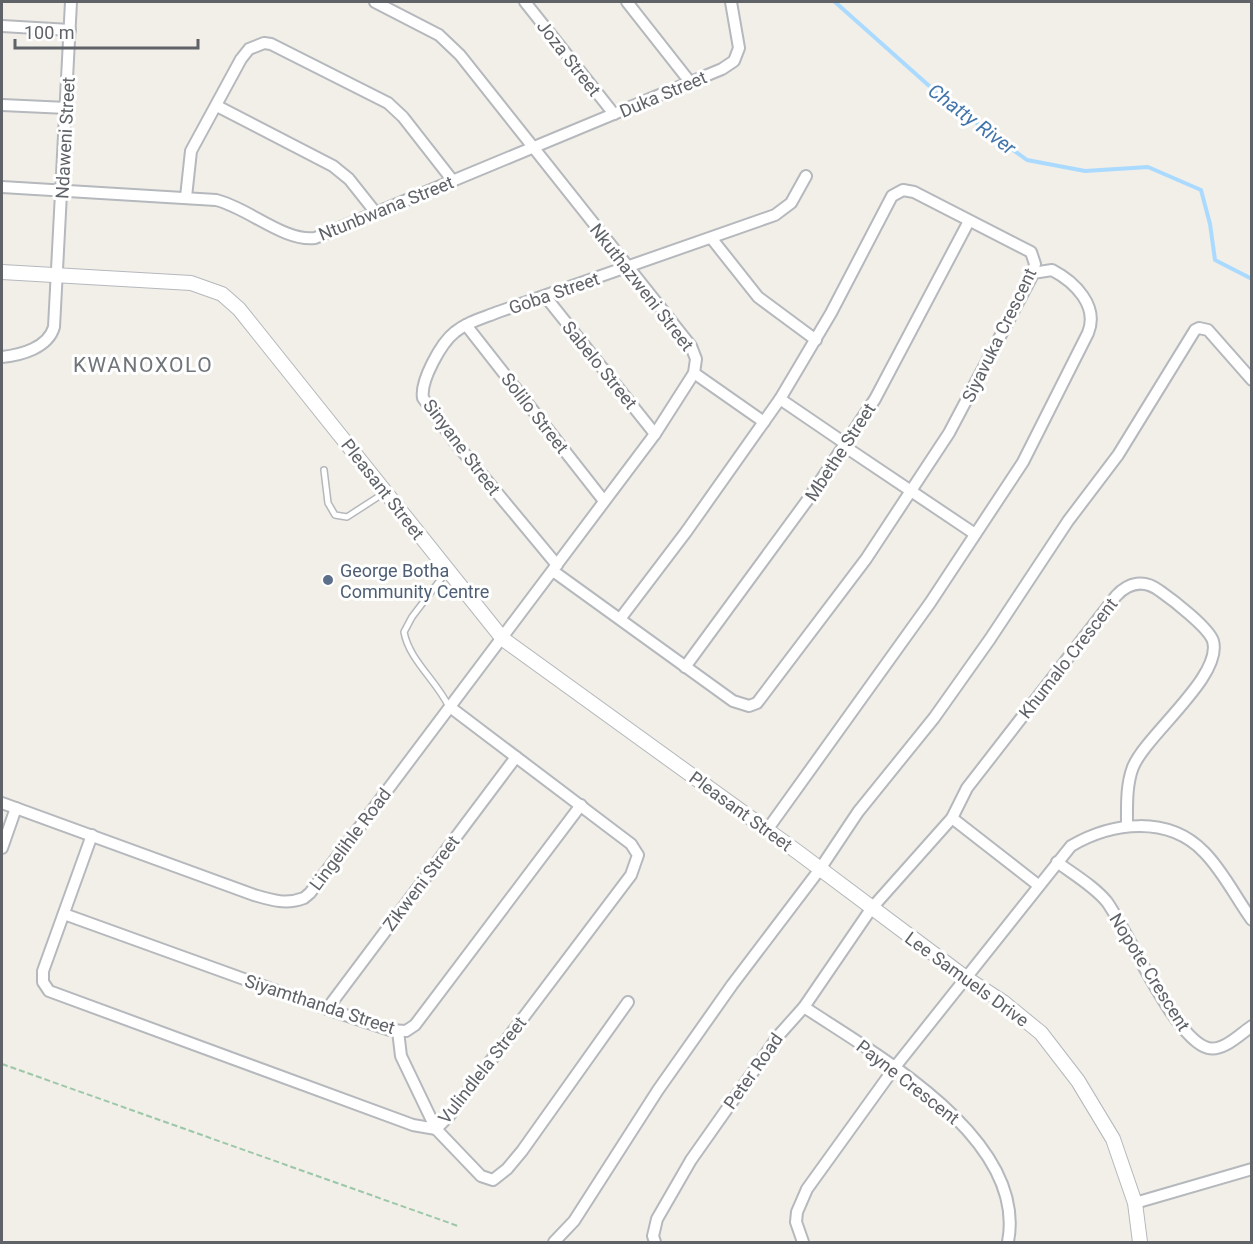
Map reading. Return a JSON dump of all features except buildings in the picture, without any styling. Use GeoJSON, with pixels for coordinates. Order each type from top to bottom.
{"type":"FeatureCollection","features":[{"type":"Feature","properties":{"kind":"street","name":"Ndaweni Street"},"geometry":{"type":"LineString","coordinates":[[2,357],[40,346],[49,338],[54,327],[71,2]]}},
{"type":"Feature","properties":{"kind":"street","name":"Nkuthazweni Street"},"geometry":{"type":"LineString","coordinates":[[375,2],[439,35],[450,44],[691,346],[696,359],[694,373],[655,434],[503,639]]}},
{"type":"Feature","properties":{"kind":"street","name":"Joza Street"},"geometry":{"type":"LineString","coordinates":[[525,2],[614,114]]}},
{"type":"Feature","properties":{"kind":"street"},"geometry":{"type":"LineString","coordinates":[[627,2],[690,82]]}},
{"type":"Feature","properties":{"kind":"street","name":"Duka Street"},"geometry":{"type":"LineString","coordinates":[[533,147],[722,69],[734,61],[739,41],[731,2]]}},
{"type":"Feature","properties":{"kind":"street"},"geometry":{"type":"LineString","coordinates":[[2,26],[69,30]]}},
{"type":"Feature","properties":{"kind":"street"},"geometry":{"type":"LineString","coordinates":[[186,197],[191,151],[249,50],[264,44],[279,47],[395,108],[453,181]]}},
{"type":"Feature","properties":{"kind":"street"},"geometry":{"type":"LineString","coordinates":[[2,105],[67,108]]}},
{"type":"Feature","properties":{"kind":"street"},"geometry":{"type":"LineString","coordinates":[[217,105],[333,166],[349,179],[376,213]]}},
{"type":"Feature","properties":{"kind":"street","name":"Ntunbwana Street"},"geometry":{"type":"LineString","coordinates":[[2,187],[186,197],[226,202],[293,235],[304,238],[324,235],[533,147]]}},
{"type":"Feature","properties":{"kind":"street","name":"Goba Street"},"geometry":{"type":"LineString","coordinates":[[466,325],[712,239],[786,209],[806,176]]}},
{"type":"Feature","properties":{"kind":"street","name":"Siyavuka Crescent"},"geometry":{"type":"LineString","coordinates":[[555,568],[620,619],[738,704],[749,706],[762,699],[867,559],[950,433],[1033,273],[1034,258],[1024,247],[914,192],[903,190],[892,196],[816,340],[780,399],[686,532],[620,619]]}},
{"type":"Feature","properties":{"kind":"street","name":"Mbethe Street"},"geometry":{"type":"LineString","coordinates":[[685,667],[803,507],[845,445],[892,370],[969,221]]}},
{"type":"Feature","properties":{"kind":"street"},"geometry":{"type":"LineString","coordinates":[[712,239],[758,297],[816,340]]}},
{"type":"Feature","properties":{"kind":"street"},"geometry":{"type":"LineString","coordinates":[[767,830],[930,603],[1034,444],[1092,322],[1090,309],[1076,287],[1052,270],[1033,273]]}},
{"type":"Feature","properties":{"kind":"street","name":"Pleasant Street"},"geometry":{"type":"LineString","coordinates":[[2,272],[191,283],[222,294],[253,323],[503,639],[820,869]]}},
{"type":"Feature","properties":{"kind":"street","name":"Sabelo Street"},"geometry":{"type":"LineString","coordinates":[[545,296],[655,434]]}},
{"type":"Feature","properties":{"kind":"street","name":"Solilo Street"},"geometry":{"type":"LineString","coordinates":[[466,325],[604,501]]}},
{"type":"Feature","properties":{"kind":"street","name":"Sinyane Street"},"geometry":{"type":"LineString","coordinates":[[466,325],[447,340],[424,381],[423,398],[454,441],[555,568]]}},
{"type":"Feature","properties":{"kind":"street"},"geometry":{"type":"LineString","coordinates":[[554,1242],[574,1221],[653,1097],[699,1030],[820,869],[858,812],[934,718],[1068,521],[1118,455],[1195,330],[1203,328],[1211,332],[1251,380]]}},
{"type":"Feature","properties":{"kind":"street"},"geometry":{"type":"LineString","coordinates":[[694,373],[764,422]]}},
{"type":"Feature","properties":{"kind":"street"},"geometry":{"type":"LineString","coordinates":[[780,399],[975,534]]}},
{"type":"Feature","properties":{"kind":"street","name":"Khumalo Crescent"},"geometry":{"type":"LineString","coordinates":[[871,909],[952,818],[967,788],[1116,596],[1128,585],[1144,583],[1160,590],[1210,635],[1214,654],[1204,676],[1137,759],[1129,780],[1127,826]]}},
{"type":"Feature","properties":{"kind":"street","name":"Lingelihle Road"},"geometry":{"type":"LineString","coordinates":[[2,803],[254,895],[279,902],[295,902],[310,893],[503,639]]}},
{"type":"Feature","properties":{"kind":"street","name":"Vulindlela Street"},"geometry":{"type":"LineString","coordinates":[[92,836],[43,971],[45,987],[54,994],[413,1125],[436,1129],[449,1116],[636,867],[637,849],[450,707]]}},
{"type":"Feature","properties":{"kind":"street","name":"Zikweni Street"},"geometry":{"type":"LineString","coordinates":[[327,1008],[516,757]]}},
{"type":"Feature","properties":{"kind":"street","name":"Siyamthanda Street"},"geometry":{"type":"LineString","coordinates":[[64,914],[327,1008],[406,1032],[415,1025],[581,805]]}},
{"type":"Feature","properties":{"kind":"street"},"geometry":{"type":"LineString","coordinates":[[2,848],[16,808]]}},
{"type":"Feature","properties":{"kind":"street"},"geometry":{"type":"LineString","coordinates":[[952,818],[1038,885]]}},
{"type":"Feature","properties":{"kind":"street"},"geometry":{"type":"LineString","coordinates":[[803,1242],[796,1222],[801,1201],[895,1067],[1071,846],[1086,838],[1127,826],[1159,828],[1175,832],[1193,842],[1214,863],[1251,920]]}},
{"type":"Feature","properties":{"kind":"street","name":"Nopote Crescent"},"geometry":{"type":"LineString","coordinates":[[1057,862],[1106,901],[1139,960],[1192,1038],[1209,1048],[1216,1048],[1251,1026]]}},
{"type":"Feature","properties":{"kind":"street","name":"Lee Samuels Drive"},"geometry":{"type":"LineString","coordinates":[[820,869],[966,978],[1025,1017],[1053,1047],[1096,1109],[1113,1139],[1135,1203],[1140,1242]]}},
{"type":"Feature","properties":{"kind":"street","name":"Peter Road"},"geometry":{"type":"LineString","coordinates":[[655,1242],[653,1236],[657,1219],[675,1185],[779,1035],[804,1007],[871,909]]}},
{"type":"Feature","properties":{"kind":"street"},"geometry":{"type":"LineString","coordinates":[[398,1031],[401,1056],[436,1129],[487,1180],[498,1178],[522,1151],[628,1002]]}},
{"type":"Feature","properties":{"kind":"street","name":"Payne Crescent"},"geometry":{"type":"LineString","coordinates":[[804,1007],[895,1067],[952,1112],[983,1152],[1008,1203],[1011,1218],[1008,1242]]}},
{"type":"Feature","properties":{"kind":"street"},"geometry":{"type":"LineString","coordinates":[[1135,1203],[1251,1169]]}},
{"type":"Feature","properties":{"kind":"lane"},"geometry":{"type":"LineString","coordinates":[[324,470],[328,503],[335,515],[347,517],[385,492]]}},
{"type":"Feature","properties":{"kind":"lane"},"geometry":{"type":"LineString","coordinates":[[447,571],[412,616],[404,632],[416,657],[438,686],[450,707]]}},
{"type":"Feature","properties":{"kind":"path"},"geometry":{"type":"LineString","coordinates":[[2,1064],[458,1226]]}},
{"type":"Feature","properties":{"kind":"waterway","name":"Chatty River"},"geometry":{"type":"LineString","coordinates":[[835,2],[945,100],[1027,160],[1085,171],[1148,167],[1201,190],[1210,224],[1215,260],[1252,279]]}},
{"type":"Feature","properties":{"kind":"place","name":"George Botha Community Centre"},"geometry":{"type":"Point","coordinates":[328,580]}},
{"type":"Feature","properties":{"kind":"district","name":"KWANOXOLO"},"geometry":{"type":"Point","coordinates":[143,365]}}]}
